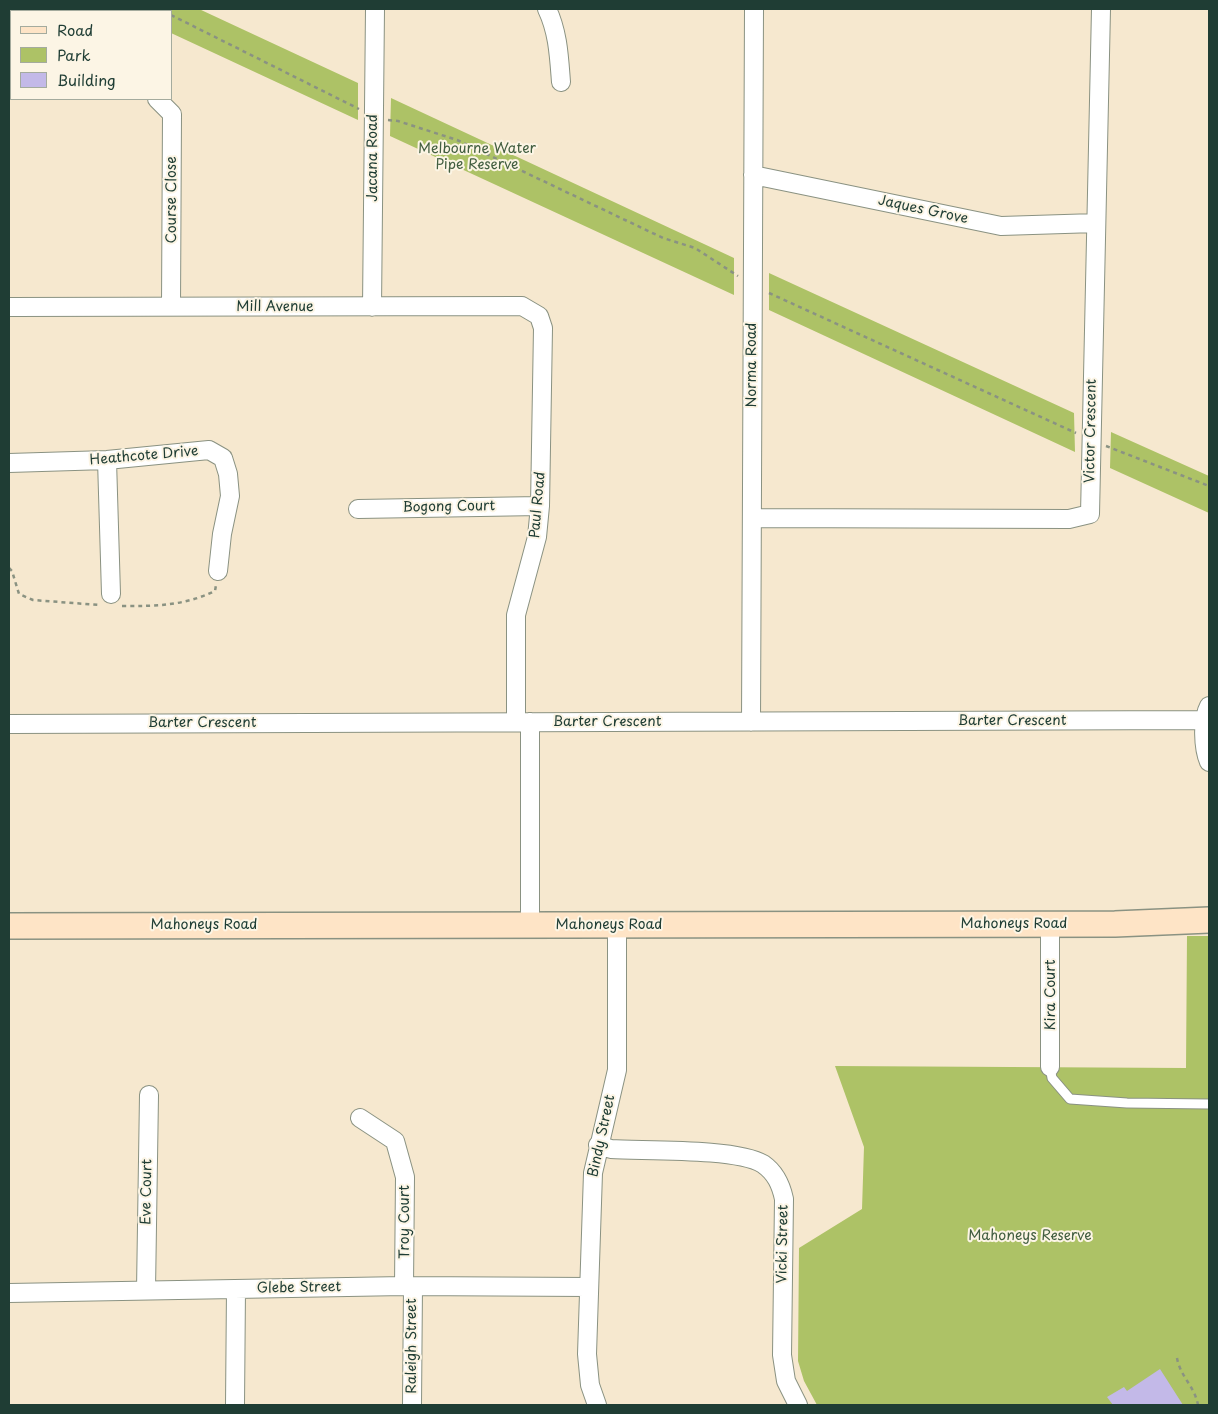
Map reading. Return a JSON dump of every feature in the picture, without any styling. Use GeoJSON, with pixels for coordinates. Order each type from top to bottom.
{"type":"FeatureCollection","features":[{"type":"Feature","properties":{"kind":"main road","name":"Mahoneys Road"},"geometry":{"type":"LineString","coordinates":[[9,926],[1115,924],[1209,920]]}},
{"type":"Feature","properties":{"kind":"street","name":"Jacana Road"},"geometry":{"type":"LineString","coordinates":[[372,308],[375,9]]}},
{"type":"Feature","properties":{"kind":"street"},"geometry":{"type":"LineString","coordinates":[[547,9],[553,21],[559,46],[561,82]]}},
{"type":"Feature","properties":{"kind":"street","name":"Norma Road"},"geometry":{"type":"LineString","coordinates":[[750,722],[754,9]]}},
{"type":"Feature","properties":{"kind":"street","name":"Victor Crescent"},"geometry":{"type":"LineString","coordinates":[[752,518],[1070,519],[1090,514],[1102,9]]}},
{"type":"Feature","properties":{"kind":"street","name":"Course Close"},"geometry":{"type":"LineString","coordinates":[[158,100],[172,114],[171,306]]}},
{"type":"Feature","properties":{"kind":"street","name":"Jaques Grove"},"geometry":{"type":"LineString","coordinates":[[752,175],[1001,226],[1096,223]]}},
{"type":"Feature","properties":{"kind":"street","name":"Mill Avenue"},"geometry":{"type":"LineString","coordinates":[[9,307],[372,308],[522,306],[539,316]]}},
{"type":"Feature","properties":{"kind":"street","name":"Paul Road"},"geometry":{"type":"LineString","coordinates":[[530,926],[523,722],[516,615],[537,537],[540,506],[544,328],[539,316]]}},
{"type":"Feature","properties":{"kind":"street","name":"Heathcote Drive"},"geometry":{"type":"LineString","coordinates":[[9,463],[107,460],[209,450],[223,458],[228,474],[230,496],[222,534],[218,571]]}},
{"type":"Feature","properties":{"kind":"street"},"geometry":{"type":"LineString","coordinates":[[107,460],[111,594]]}},
{"type":"Feature","properties":{"kind":"street","name":"Bogong Court"},"geometry":{"type":"LineString","coordinates":[[358,508],[540,506]]}},
{"type":"Feature","properties":{"kind":"street","name":"Barter Crescent"},"geometry":{"type":"LineString","coordinates":[[9,724],[750,722],[1207,713],[1206,754],[1209,762]]}},
{"type":"Feature","properties":{"kind":"street","name":"Kira Court"},"geometry":{"type":"LineString","coordinates":[[1050,924],[1050,1067]]}},
{"type":"Feature","properties":{"kind":"street","name":"Bindy Street"},"geometry":{"type":"LineString","coordinates":[[597,1405],[590,1385],[588,1369],[588,1287],[593,1172],[616,1070],[617,925]]}},
{"type":"Feature","properties":{"kind":"street","name":"Eve Court"},"geometry":{"type":"LineString","coordinates":[[146,1290],[149,1095]]}},
{"type":"Feature","properties":{"kind":"street","name":"Troy Court"},"geometry":{"type":"LineString","coordinates":[[360,1118],[395,1141],[405,1177],[409,1286]]}},
{"type":"Feature","properties":{"kind":"street","name":"Vicki Street"},"geometry":{"type":"LineString","coordinates":[[598,1145],[611,1149],[736,1155],[762,1164],[776,1177],[784,1199],[782,1355],[786,1381],[798,1405]]}},
{"type":"Feature","properties":{"kind":"street","name":"Glebe Street"},"geometry":{"type":"LineString","coordinates":[[9,1294],[409,1286],[588,1287]]}},
{"type":"Feature","properties":{"kind":"street","name":"Raleigh Street"},"geometry":{"type":"LineString","coordinates":[[409,1286],[412,1405]]}},
{"type":"Feature","properties":{"kind":"street"},"geometry":{"type":"LineString","coordinates":[[236,1289],[236,1405]]}},
{"type":"Feature","properties":{"kind":"lane"},"geometry":{"type":"LineString","coordinates":[[1050,1067],[1052,1078],[1070,1098],[1127,1103],[1209,1104]]}},
{"type":"Feature","properties":{"kind":"path"},"geometry":{"type":"LineString","coordinates":[[172,15],[354,105],[373,119],[398,121],[456,140],[663,238],[695,248],[752,285],[1091,440],[1209,486]]}},
{"type":"Feature","properties":{"kind":"path"},"geometry":{"type":"LineString","coordinates":[[1177,1358],[1179,1367],[1197,1397],[1198,1405]]}},
{"type":"Feature","properties":{"kind":"green space"},"geometry":{"type":"Polygon","coordinates":[[[118,9],[199,9],[358,83],[358,120],[172,33],[172,10],[118,9]]]}},
{"type":"Feature","properties":{"kind":"green space","name":"Melbourne Water Pipe Reserve"},"geometry":{"type":"Polygon","coordinates":[[[391,98],[734,258],[734,295],[390,136],[391,98]]]}},
{"type":"Feature","properties":{"kind":"green space"},"geometry":{"type":"Polygon","coordinates":[[[769,273],[1074,413],[1075,452],[769,310],[769,273]]]}},
{"type":"Feature","properties":{"kind":"green space"},"geometry":{"type":"Polygon","coordinates":[[[1111,432],[1209,476],[1209,513],[1110,468],[1111,432]]]}},
{"type":"Feature","properties":{"kind":"green space","name":"Mahoneys Reserve"},"geometry":{"type":"Polygon","coordinates":[[[1187,936],[1209,936],[1209,1405],[817,1405],[804,1381],[798,1361],[799,1248],[862,1209],[864,1147],[835,1066],[1186,1068],[1187,936]]]}},
{"type":"Feature","properties":{"kind":"building"},"geometry":{"type":"Polygon","coordinates":[[[1160,1369],[1183,1405],[1113,1405],[1107,1397],[1124,1387],[1127,1391],[1160,1369]]]}}]}
